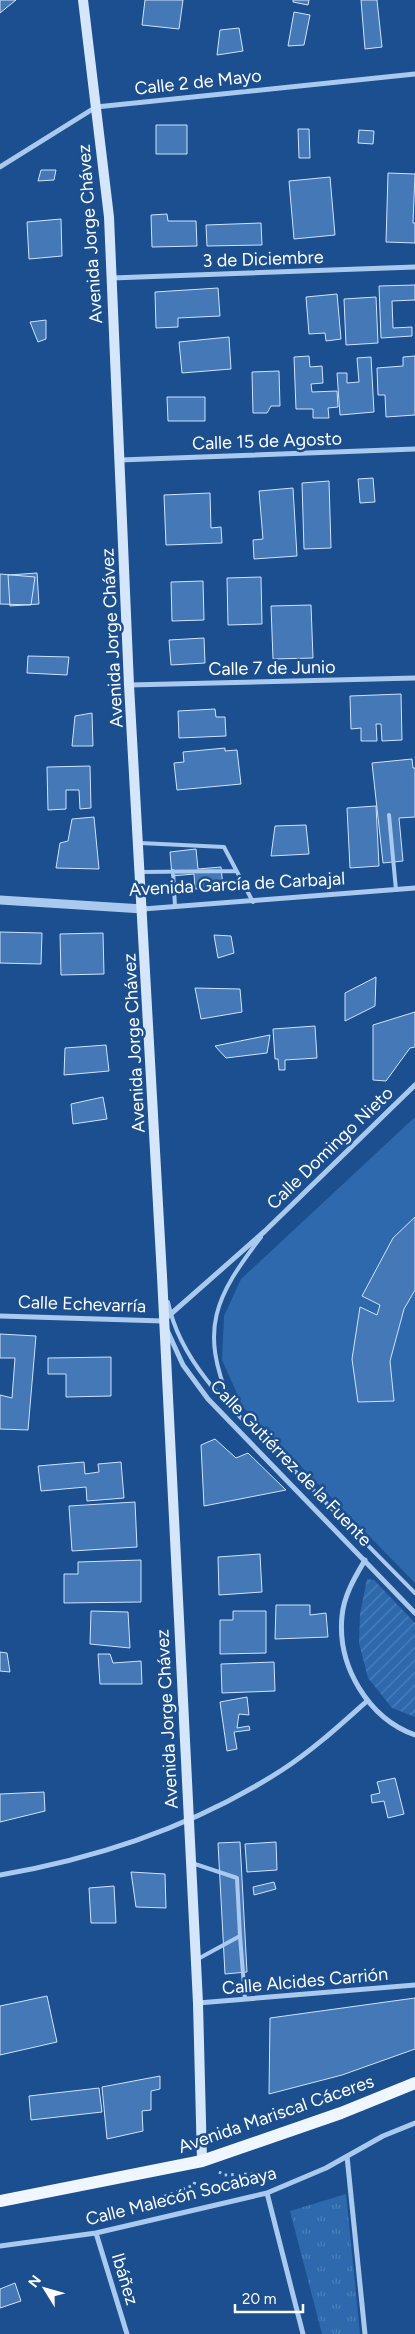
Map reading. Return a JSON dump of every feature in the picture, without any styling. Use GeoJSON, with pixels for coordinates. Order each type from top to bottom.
{"type":"FeatureCollection","features":[{"type":"Feature","properties":{"kind":"main road","name":"Avenida Jorge Chávez"},"geometry":{"type":"LineString","coordinates":[[83,0],[109,217],[130,685],[162,1276],[167,1318],[188,1820],[198,2004],[202,2161]]}},
{"type":"Feature","properties":{"kind":"main road","name":"Avenida Mariscal Cáceres"},"geometry":{"type":"LineString","coordinates":[[0,2201],[202,2161],[341,2113],[415,2083]]}},
{"type":"Feature","properties":{"kind":"street","name":"Calle 2 de Mayo"},"geometry":{"type":"LineString","coordinates":[[0,167],[96,107],[415,74]]}},
{"type":"Feature","properties":{"kind":"street","name":"3 de Diciembre"},"geometry":{"type":"LineString","coordinates":[[111,278],[415,268]]}},
{"type":"Feature","properties":{"kind":"street","name":"Calle 15 de Agosto"},"geometry":{"type":"LineString","coordinates":[[120,460],[415,449]]}},
{"type":"Feature","properties":{"kind":"street","name":"Calle 7 de Junio"},"geometry":{"type":"LineString","coordinates":[[130,685],[415,678]]}},
{"type":"Feature","properties":{"kind":"street","name":"Avenida García de Carbajal"},"geometry":{"type":"LineString","coordinates":[[0,900],[143,908],[253,902],[415,888]]}},
{"type":"Feature","properties":{"kind":"street","name":"Calle Domingo Nieto"},"geometry":{"type":"LineString","coordinates":[[167,1318],[265,1231],[415,1085]]}},
{"type":"Feature","properties":{"kind":"street","name":"Calle Echevarría"},"geometry":{"type":"LineString","coordinates":[[0,1316],[167,1318]]}},
{"type":"Feature","properties":{"kind":"street","name":"Calle Gutiérrez de la Fuente"},"geometry":{"type":"LineString","coordinates":[[167,1318],[183,1365],[208,1399],[415,1612]]}},
{"type":"Feature","properties":{"kind":"street"},"geometry":{"type":"LineString","coordinates":[[365,1560],[350,1586],[342,1616],[345,1654],[352,1676],[367,1701],[388,1720],[415,1735]]}},
{"type":"Feature","properties":{"kind":"street"},"geometry":{"type":"LineString","coordinates":[[0,1875],[34,1869],[110,1849],[188,1820],[227,1802],[283,1770],[331,1734],[367,1701]]}},
{"type":"Feature","properties":{"kind":"street","name":"Calle Alcides Carrión"},"geometry":{"type":"LineString","coordinates":[[198,2004],[415,1985]]}},
{"type":"Feature","properties":{"kind":"street","name":"Calle Malecón Socabaya"},"geometry":{"type":"LineString","coordinates":[[0,2246],[96,2233],[267,2193],[347,2156],[383,2136],[415,2123]]}},
{"type":"Feature","properties":{"kind":"street"},"geometry":{"type":"LineString","coordinates":[[347,2156],[365,2334]]}},
{"type":"Feature","properties":{"kind":"street"},"geometry":{"type":"LineString","coordinates":[[267,2193],[303,2334]]}},
{"type":"Feature","properties":{"kind":"street","name":"Ibáñez"},"geometry":{"type":"LineString","coordinates":[[96,2233],[127,2334]]}},
{"type":"Feature","properties":{"kind":"lane"},"geometry":{"type":"LineString","coordinates":[[389,815],[396,890]]}},
{"type":"Feature","properties":{"kind":"lane"},"geometry":{"type":"LineString","coordinates":[[140,843],[224,847],[253,902]]}},
{"type":"Feature","properties":{"kind":"lane"},"geometry":{"type":"LineString","coordinates":[[173,871],[175,906]]}},
{"type":"Feature","properties":{"kind":"lane"},"geometry":{"type":"LineString","coordinates":[[141,872],[236,871]]}},
{"type":"Feature","properties":{"kind":"lane","name":"Calle Domingo Nieto"},"geometry":{"type":"LineString","coordinates":[[232,1406],[215,1360],[214,1330],[219,1302],[232,1274],[265,1231]]}},
{"type":"Feature","properties":{"kind":"lane","name":"Avenida Jorge Chávez"},"geometry":{"type":"LineString","coordinates":[[167,1318],[193,1360],[232,1406]]}},
{"type":"Feature","properties":{"kind":"lane","name":"Calle Gutiérrez de la Fuente"},"geometry":{"type":"LineString","coordinates":[[232,1406],[415,1594]]}},
{"type":"Feature","properties":{"kind":"lane"},"geometry":{"type":"LineString","coordinates":[[190,1862],[237,1878],[245,2000]]}},
{"type":"Feature","properties":{"kind":"lane"},"geometry":{"type":"LineString","coordinates":[[196,1960],[240,1936]]}},
{"type":"Feature","properties":{"kind":"path"},"geometry":{"type":"LineString","coordinates":[[131,2210],[194,2184],[202,2161],[224,2175],[282,2173]]}},
{"type":"Feature","properties":{"kind":"green space"},"geometry":{"type":"Polygon","coordinates":[[[415,1117],[415,1583],[243,1407],[222,1360],[224,1316],[241,1279],[415,1117]]]}},
{"type":"Feature","properties":{"kind":"green space"},"geometry":{"type":"Polygon","coordinates":[[[367,1579],[374,1580],[415,1623],[415,1717],[392,1708],[368,1678],[359,1643],[360,1614],[367,1579]]]}},
{"type":"Feature","properties":{"kind":"green space"},"geometry":{"type":"Polygon","coordinates":[[[346,2194],[360,2334],[322,2334],[290,2211],[346,2194]]]}},
{"type":"Feature","properties":{"kind":"building"},"geometry":{"type":"Polygon","coordinates":[[[0,0],[16,0],[0,13],[0,0]]]}},
{"type":"Feature","properties":{"kind":"building"},"geometry":{"type":"Polygon","coordinates":[[[145,0],[183,0],[179,29],[142,25],[145,0]]]}},
{"type":"Feature","properties":{"kind":"building"},"geometry":{"type":"Polygon","coordinates":[[[293,0],[309,0],[308,5],[293,2],[293,0]]]}},
{"type":"Feature","properties":{"kind":"building"},"geometry":{"type":"Polygon","coordinates":[[[361,0],[377,0],[382,47],[365,49],[361,0]]]}},
{"type":"Feature","properties":{"kind":"building"},"geometry":{"type":"Polygon","coordinates":[[[294,12],[310,15],[304,45],[288,46],[294,12]]]}},
{"type":"Feature","properties":{"kind":"building"},"geometry":{"type":"Polygon","coordinates":[[[239,28],[243,51],[217,55],[220,30],[239,28]]]}},
{"type":"Feature","properties":{"kind":"building"},"geometry":{"type":"Polygon","coordinates":[[[156,125],[187,125],[187,154],[156,154],[156,125]]]}},
{"type":"Feature","properties":{"kind":"building"},"geometry":{"type":"Polygon","coordinates":[[[298,129],[309,129],[310,158],[299,158],[298,129]]]}},
{"type":"Feature","properties":{"kind":"building"},"geometry":{"type":"Polygon","coordinates":[[[359,130],[374,131],[373,144],[358,143],[359,130]]]}},
{"type":"Feature","properties":{"kind":"building"},"geometry":{"type":"Polygon","coordinates":[[[41,170],[56,170],[54,180],[38,181],[41,170]]]}},
{"type":"Feature","properties":{"kind":"building"},"geometry":{"type":"Polygon","coordinates":[[[388,173],[415,174],[413,223],[415,223],[415,243],[386,242],[388,173]]]}},
{"type":"Feature","properties":{"kind":"building"},"geometry":{"type":"Polygon","coordinates":[[[330,177],[335,235],[294,239],[289,181],[330,177]]]}},
{"type":"Feature","properties":{"kind":"building"},"geometry":{"type":"Polygon","coordinates":[[[167,214],[168,221],[196,221],[197,246],[152,247],[151,215],[167,214]]]}},
{"type":"Feature","properties":{"kind":"building"},"geometry":{"type":"Polygon","coordinates":[[[61,219],[62,256],[29,259],[27,222],[61,219]]]}},
{"type":"Feature","properties":{"kind":"building"},"geometry":{"type":"Polygon","coordinates":[[[261,223],[262,245],[207,246],[206,225],[261,223]]]}},
{"type":"Feature","properties":{"kind":"building"},"geometry":{"type":"Polygon","coordinates":[[[415,285],[415,300],[392,301],[393,328],[412,327],[412,336],[381,338],[379,286],[415,285]]]}},
{"type":"Feature","properties":{"kind":"building"},"geometry":{"type":"Polygon","coordinates":[[[218,288],[220,316],[178,318],[178,327],[156,328],[155,292],[218,288]]]}},
{"type":"Feature","properties":{"kind":"building"},"geometry":{"type":"Polygon","coordinates":[[[337,294],[341,339],[326,341],[325,333],[309,334],[306,297],[337,294]]]}},
{"type":"Feature","properties":{"kind":"building"},"geometry":{"type":"Polygon","coordinates":[[[376,297],[378,343],[346,345],[344,299],[376,297]]]}},
{"type":"Feature","properties":{"kind":"building"},"geometry":{"type":"Polygon","coordinates":[[[46,320],[46,339],[38,342],[30,322],[46,320]]]}},
{"type":"Feature","properties":{"kind":"building"},"geometry":{"type":"Polygon","coordinates":[[[229,337],[231,369],[182,373],[179,342],[229,337]]]}},
{"type":"Feature","properties":{"kind":"building"},"geometry":{"type":"Polygon","coordinates":[[[309,356],[310,367],[322,366],[323,383],[311,384],[312,392],[337,391],[338,407],[328,408],[329,418],[313,418],[313,409],[296,409],[294,357],[309,356]]]}},
{"type":"Feature","properties":{"kind":"building"},"geometry":{"type":"Polygon","coordinates":[[[415,356],[415,415],[386,417],[385,395],[378,395],[377,368],[403,366],[403,357],[415,356]]]}},
{"type":"Feature","properties":{"kind":"building"},"geometry":{"type":"Polygon","coordinates":[[[371,357],[374,412],[340,415],[337,373],[347,373],[347,383],[359,382],[357,358],[371,357]]]}},
{"type":"Feature","properties":{"kind":"building"},"geometry":{"type":"Polygon","coordinates":[[[279,371],[280,406],[271,406],[267,413],[253,413],[252,372],[279,371]]]}},
{"type":"Feature","properties":{"kind":"building"},"geometry":{"type":"Polygon","coordinates":[[[167,397],[205,397],[205,421],[168,421],[167,397]]]}},
{"type":"Feature","properties":{"kind":"building"},"geometry":{"type":"Polygon","coordinates":[[[373,478],[375,502],[360,503],[358,479],[373,478]]]}},
{"type":"Feature","properties":{"kind":"building"},"geometry":{"type":"Polygon","coordinates":[[[329,481],[331,548],[304,549],[302,483],[329,481]]]}},
{"type":"Feature","properties":{"kind":"building"},"geometry":{"type":"Polygon","coordinates":[[[293,488],[297,556],[254,559],[253,540],[263,539],[259,491],[293,488]]]}},
{"type":"Feature","properties":{"kind":"building"},"geometry":{"type":"Polygon","coordinates":[[[210,493],[211,528],[221,527],[222,543],[166,545],[164,495],[210,493]]]}},
{"type":"Feature","properties":{"kind":"building"},"geometry":{"type":"Polygon","coordinates":[[[37,573],[39,604],[10,606],[8,575],[37,573]]]}},
{"type":"Feature","properties":{"kind":"building"},"geometry":{"type":"Polygon","coordinates":[[[0,574],[35,577],[31,605],[0,604],[0,574]]]}},
{"type":"Feature","properties":{"kind":"building"},"geometry":{"type":"Polygon","coordinates":[[[261,577],[262,624],[228,625],[227,578],[261,577]]]}},
{"type":"Feature","properties":{"kind":"building"},"geometry":{"type":"Polygon","coordinates":[[[203,581],[204,620],[172,621],[171,582],[203,581]]]}},
{"type":"Feature","properties":{"kind":"building"},"geometry":{"type":"Polygon","coordinates":[[[311,605],[313,658],[273,659],[271,606],[311,605]]]}},
{"type":"Feature","properties":{"kind":"building"},"geometry":{"type":"Polygon","coordinates":[[[204,638],[205,663],[171,665],[169,640],[204,638]]]}},
{"type":"Feature","properties":{"kind":"building"},"geometry":{"type":"Polygon","coordinates":[[[28,656],[69,657],[67,675],[27,673],[28,656]]]}},
{"type":"Feature","properties":{"kind":"building"},"geometry":{"type":"Polygon","coordinates":[[[401,694],[402,740],[382,741],[381,724],[376,724],[377,741],[361,741],[361,728],[351,729],[350,696],[401,694]]]}},
{"type":"Feature","properties":{"kind":"building"},"geometry":{"type":"Polygon","coordinates":[[[215,709],[216,717],[225,717],[226,736],[179,738],[178,711],[215,709]]]}},
{"type":"Feature","properties":{"kind":"building"},"geometry":{"type":"Polygon","coordinates":[[[92,713],[93,746],[72,746],[75,716],[92,713]]]}},
{"type":"Feature","properties":{"kind":"building"},"geometry":{"type":"Polygon","coordinates":[[[225,748],[225,751],[237,750],[241,784],[177,790],[174,763],[184,762],[183,752],[225,748]]]}},
{"type":"Feature","properties":{"kind":"building"},"geometry":{"type":"Polygon","coordinates":[[[412,759],[413,768],[415,768],[415,817],[399,818],[403,861],[383,863],[372,763],[412,759]]]}},
{"type":"Feature","properties":{"kind":"building"},"geometry":{"type":"Polygon","coordinates":[[[90,766],[91,808],[80,809],[79,790],[66,790],[66,809],[48,810],[47,767],[90,766]]]}},
{"type":"Feature","properties":{"kind":"building"},"geometry":{"type":"Polygon","coordinates":[[[376,806],[379,866],[350,868],[347,808],[376,806]]]}},
{"type":"Feature","properties":{"kind":"building"},"geometry":{"type":"Polygon","coordinates":[[[94,817],[99,869],[56,868],[60,843],[68,841],[72,819],[94,817]]]}},
{"type":"Feature","properties":{"kind":"building"},"geometry":{"type":"Polygon","coordinates":[[[306,825],[309,854],[271,856],[275,826],[306,825]]]}},
{"type":"Feature","properties":{"kind":"building"},"geometry":{"type":"Polygon","coordinates":[[[196,849],[198,869],[221,867],[223,887],[195,889],[194,874],[172,876],[170,852],[196,849]]]}},
{"type":"Feature","properties":{"kind":"building"},"geometry":{"type":"Polygon","coordinates":[[[0,932],[42,933],[41,964],[0,963],[0,932]]]}},
{"type":"Feature","properties":{"kind":"building"},"geometry":{"type":"Polygon","coordinates":[[[103,933],[104,974],[61,975],[60,934],[103,933]]]}},
{"type":"Feature","properties":{"kind":"building"},"geometry":{"type":"Polygon","coordinates":[[[214,935],[231,936],[234,953],[218,958],[214,935]]]}},
{"type":"Feature","properties":{"kind":"building"},"geometry":{"type":"Polygon","coordinates":[[[376,977],[375,1006],[345,1021],[345,993],[376,977]]]}},
{"type":"Feature","properties":{"kind":"building"},"geometry":{"type":"Polygon","coordinates":[[[195,988],[240,989],[242,1012],[201,1019],[195,988]]]}},
{"type":"Feature","properties":{"kind":"building"},"geometry":{"type":"Polygon","coordinates":[[[415,1012],[415,1047],[410,1048],[386,1081],[373,1080],[373,1025],[415,1012]]]}},
{"type":"Feature","properties":{"kind":"building"},"geometry":{"type":"Polygon","coordinates":[[[315,1026],[317,1058],[285,1060],[285,1070],[279,1070],[278,1059],[275,1059],[273,1029],[315,1026]]]}},
{"type":"Feature","properties":{"kind":"building"},"geometry":{"type":"Polygon","coordinates":[[[270,1035],[267,1053],[226,1058],[215,1046],[270,1035]]]}},
{"type":"Feature","properties":{"kind":"building"},"geometry":{"type":"Polygon","coordinates":[[[106,1045],[109,1071],[64,1075],[65,1048],[106,1045]]]}},
{"type":"Feature","properties":{"kind":"building"},"geometry":{"type":"Polygon","coordinates":[[[103,1097],[107,1119],[73,1124],[71,1104],[103,1097]]]}},
{"type":"Feature","properties":{"kind":"building"},"geometry":{"type":"Polygon","coordinates":[[[415,1217],[415,1290],[404,1309],[390,1361],[394,1401],[358,1402],[352,1359],[360,1307],[377,1315],[380,1305],[362,1296],[393,1238],[415,1217]]]}},
{"type":"Feature","properties":{"kind":"building"},"geometry":{"type":"Polygon","coordinates":[[[0,1334],[36,1336],[28,1430],[0,1429],[0,1395],[12,1398],[15,1358],[0,1358],[0,1334]]]}},
{"type":"Feature","properties":{"kind":"building"},"geometry":{"type":"Polygon","coordinates":[[[111,1357],[111,1396],[66,1397],[66,1374],[48,1374],[48,1358],[111,1357]]]}},
{"type":"Feature","properties":{"kind":"building"},"geometry":{"type":"Polygon","coordinates":[[[215,1439],[236,1458],[248,1453],[286,1490],[204,1506],[201,1445],[215,1439]]]}},
{"type":"Feature","properties":{"kind":"building"},"geometry":{"type":"Polygon","coordinates":[[[84,1462],[85,1474],[99,1472],[98,1464],[121,1462],[124,1498],[87,1501],[86,1487],[41,1491],[38,1466],[84,1462]]]}},
{"type":"Feature","properties":{"kind":"building"},"geometry":{"type":"Polygon","coordinates":[[[135,1502],[137,1547],[72,1551],[69,1506],[135,1502]]]}},
{"type":"Feature","properties":{"kind":"building"},"geometry":{"type":"Polygon","coordinates":[[[260,1554],[262,1592],[219,1595],[218,1557],[260,1554]]]}},
{"type":"Feature","properties":{"kind":"building"},"geometry":{"type":"Polygon","coordinates":[[[141,1560],[141,1602],[64,1603],[64,1574],[78,1574],[78,1562],[141,1560]]]}},
{"type":"Feature","properties":{"kind":"building"},"geometry":{"type":"Polygon","coordinates":[[[276,1605],[310,1605],[310,1615],[326,1613],[328,1637],[275,1639],[276,1605]]]}},
{"type":"Feature","properties":{"kind":"building"},"geometry":{"type":"Polygon","coordinates":[[[91,1611],[128,1612],[130,1648],[90,1644],[91,1611]]]}},
{"type":"Feature","properties":{"kind":"building"},"geometry":{"type":"Polygon","coordinates":[[[233,1611],[266,1611],[266,1653],[220,1654],[220,1620],[233,1620],[233,1611]]]}},
{"type":"Feature","properties":{"kind":"building"},"geometry":{"type":"Polygon","coordinates":[[[0,1652],[7,1653],[10,1672],[0,1671],[0,1652]]]}},
{"type":"Feature","properties":{"kind":"building"},"geometry":{"type":"Polygon","coordinates":[[[98,1654],[110,1654],[113,1663],[141,1661],[142,1684],[100,1684],[98,1654]]]}},
{"type":"Feature","properties":{"kind":"building"},"geometry":{"type":"Polygon","coordinates":[[[274,1662],[275,1691],[222,1693],[221,1664],[274,1662]]]}},
{"type":"Feature","properties":{"kind":"building"},"geometry":{"type":"Polygon","coordinates":[[[247,1697],[249,1715],[239,1714],[237,1728],[249,1726],[250,1730],[234,1732],[237,1749],[227,1751],[220,1702],[247,1697]]]}},
{"type":"Feature","properties":{"kind":"building"},"geometry":{"type":"Polygon","coordinates":[[[395,1778],[404,1814],[388,1818],[384,1801],[372,1803],[371,1795],[380,1793],[377,1782],[395,1778]]]}},
{"type":"Feature","properties":{"kind":"building"},"geometry":{"type":"Polygon","coordinates":[[[44,1792],[45,1811],[0,1822],[0,1794],[44,1792]]]}},
{"type":"Feature","properties":{"kind":"building"},"geometry":{"type":"Polygon","coordinates":[[[240,1842],[247,1972],[225,1974],[218,1843],[240,1842]]]}},
{"type":"Feature","properties":{"kind":"building"},"geometry":{"type":"Polygon","coordinates":[[[276,1842],[277,1870],[247,1872],[245,1844],[276,1842]]]}},
{"type":"Feature","properties":{"kind":"building"},"geometry":{"type":"Polygon","coordinates":[[[131,1872],[165,1874],[166,1908],[136,1907],[131,1872]]]}},
{"type":"Feature","properties":{"kind":"building"},"geometry":{"type":"Polygon","coordinates":[[[274,1882],[276,1889],[254,1895],[253,1887],[274,1882]]]}},
{"type":"Feature","properties":{"kind":"building"},"geometry":{"type":"Polygon","coordinates":[[[114,1886],[116,1923],[91,1923],[89,1888],[114,1886]]]}},
{"type":"Feature","properties":{"kind":"building"},"geometry":{"type":"Polygon","coordinates":[[[47,1996],[57,2042],[0,2055],[0,2006],[47,1996]]]}},
{"type":"Feature","properties":{"kind":"building"},"geometry":{"type":"Polygon","coordinates":[[[415,1998],[415,2049],[342,2075],[269,2094],[270,2018],[415,1998]]]}},
{"type":"Feature","properties":{"kind":"building"},"geometry":{"type":"Polygon","coordinates":[[[160,2076],[160,2089],[151,2091],[151,2110],[142,2111],[143,2131],[107,2139],[102,2087],[160,2076]]]}},
{"type":"Feature","properties":{"kind":"building"},"geometry":{"type":"Polygon","coordinates":[[[99,2088],[102,2112],[31,2120],[29,2096],[99,2088]]]}},
{"type":"Feature","properties":{"kind":"building"},"geometry":{"type":"Polygon","coordinates":[[[15,2283],[21,2301],[0,2308],[0,2289],[15,2283]]]}}]}
